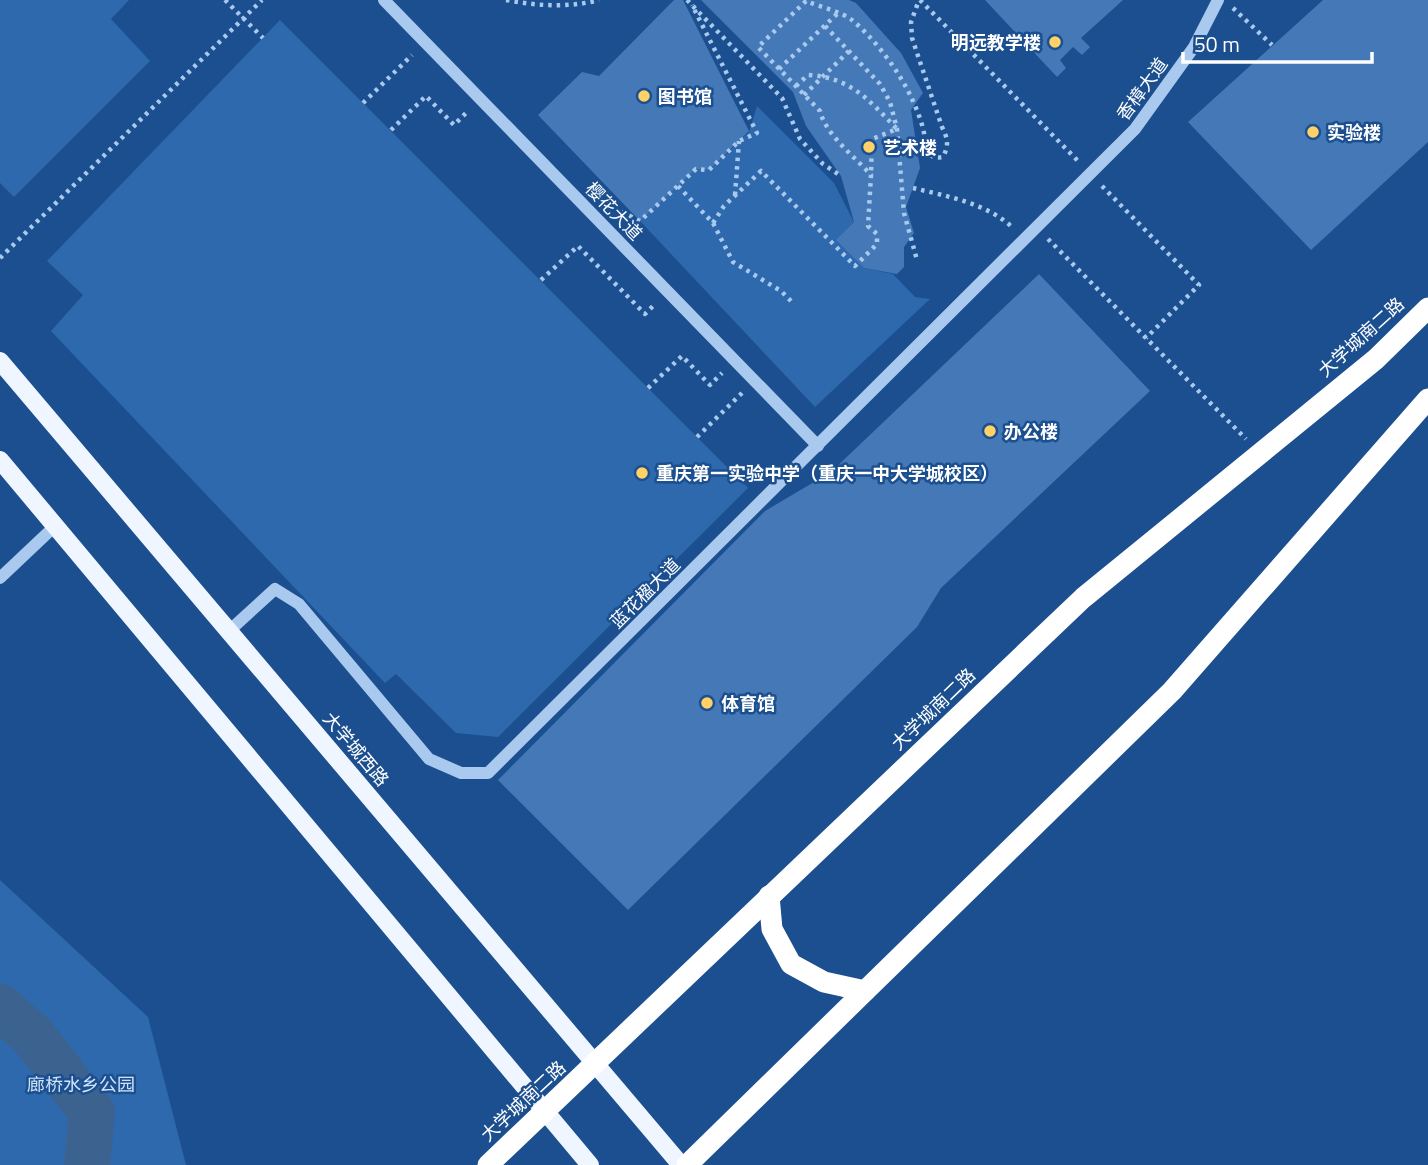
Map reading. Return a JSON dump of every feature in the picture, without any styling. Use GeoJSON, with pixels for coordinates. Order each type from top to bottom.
{"type":"FeatureCollection","features":[{"type":"Feature","properties":{"kind":"highway","name":"大学城南二路"},"geometry":{"type":"LineString","coordinates":[[488,1165],[1083,598],[1376,359],[1428,308]]}},
{"type":"Feature","properties":{"kind":"highway"},"geometry":{"type":"LineString","coordinates":[[687,1165],[1172,691],[1428,399]]}},
{"type":"Feature","properties":{"kind":"highway"},"geometry":{"type":"LineString","coordinates":[[769,896],[772,929],[791,964],[824,982],[865,991]]}},
{"type":"Feature","properties":{"kind":"main road","name":"大学城西路"},"geometry":{"type":"LineString","coordinates":[[0,361],[681,1165]]}},
{"type":"Feature","properties":{"kind":"main road"},"geometry":{"type":"LineString","coordinates":[[0,460],[590,1165]]}},
{"type":"Feature","properties":{"kind":"street","name":"樱花大道"},"geometry":{"type":"LineString","coordinates":[[384,0],[818,446]]}},
{"type":"Feature","properties":{"kind":"street","name":"香樟大道"},"geometry":{"type":"LineString","coordinates":[[1079,188],[1135,130],[1194,47],[1218,0]]}},
{"type":"Feature","properties":{"kind":"street","name":"蓝花楹大道"},"geometry":{"type":"LineString","coordinates":[[229,631],[275,589],[299,604],[429,759],[461,773],[488,773],[1079,188]]}},
{"type":"Feature","properties":{"kind":"street"},"geometry":{"type":"LineString","coordinates":[[0,578],[55,526]]}},
{"type":"Feature","properties":{"kind":"path"},"geometry":{"type":"LineString","coordinates":[[225,0],[262,38]]}},
{"type":"Feature","properties":{"kind":"path"},"geometry":{"type":"LineString","coordinates":[[0,258],[262,0]]}},
{"type":"Feature","properties":{"kind":"path"},"geometry":{"type":"LineString","coordinates":[[506,0],[532,5],[576,6],[599,0]]}},
{"type":"Feature","properties":{"kind":"path"},"geometry":{"type":"LineString","coordinates":[[687,0],[782,98],[800,139],[823,164],[841,176]]}},
{"type":"Feature","properties":{"kind":"path"},"geometry":{"type":"LineString","coordinates":[[871,174],[833,134],[822,120],[820,111],[758,47],[806,2],[850,18],[897,69],[912,99],[923,133],[923,147],[928,154],[936,158],[943,157],[948,148],[947,138],[912,38],[911,22],[920,0],[1199,285],[1146,338]]}},
{"type":"Feature","properties":{"kind":"path"},"geometry":{"type":"LineString","coordinates":[[1225,0],[1272,45]]}},
{"type":"Feature","properties":{"kind":"path"},"geometry":{"type":"LineString","coordinates":[[588,209],[597,200],[640,221],[696,169],[709,170],[739,141],[757,133],[692,5]]}},
{"type":"Feature","properties":{"kind":"path"},"geometry":{"type":"LineString","coordinates":[[779,69],[837,13]]}},
{"type":"Feature","properties":{"kind":"path"},"geometry":{"type":"LineString","coordinates":[[825,26],[880,84],[890,102],[897,128],[904,213],[917,260]]}},
{"type":"Feature","properties":{"kind":"path"},"geometry":{"type":"LineString","coordinates":[[363,103],[425,42]]}},
{"type":"Feature","properties":{"kind":"path"},"geometry":{"type":"LineString","coordinates":[[804,94],[849,51]]}},
{"type":"Feature","properties":{"kind":"path"},"geometry":{"type":"LineString","coordinates":[[796,86],[808,75],[824,76],[850,85],[897,128]]}},
{"type":"Feature","properties":{"kind":"path"},"geometry":{"type":"LineString","coordinates":[[391,130],[426,96],[454,125]]}},
{"type":"Feature","properties":{"kind":"path"},"geometry":{"type":"LineString","coordinates":[[713,223],[724,206],[761,170],[855,266],[877,244],[877,234],[868,226],[872,139],[897,128]]}},
{"type":"Feature","properties":{"kind":"path"},"geometry":{"type":"LineString","coordinates":[[735,196],[739,141]]}},
{"type":"Feature","properties":{"kind":"path"},"geometry":{"type":"LineString","coordinates":[[678,186],[713,223],[733,262],[781,291],[792,302]]}},
{"type":"Feature","properties":{"kind":"path"},"geometry":{"type":"LineString","coordinates":[[913,188],[958,198],[1003,219],[1026,240]]}},
{"type":"Feature","properties":{"kind":"path"},"geometry":{"type":"LineString","coordinates":[[1038,228],[1260,453]]}},
{"type":"Feature","properties":{"kind":"path"},"geometry":{"type":"LineString","coordinates":[[541,280],[578,246],[645,314]]}},
{"type":"Feature","properties":{"kind":"path"},"geometry":{"type":"LineString","coordinates":[[649,388],[682,356],[710,385]]}},
{"type":"Feature","properties":{"kind":"path"},"geometry":{"type":"LineString","coordinates":[[697,437],[755,380]]}},
{"type":"Feature","properties":{"kind":"green space"},"geometry":{"type":"Polygon","coordinates":[[[0,0],[129,0],[111,19],[150,61],[14,197],[0,183],[0,0]]]}},
{"type":"Feature","properties":{"kind":"green space"},"geometry":{"type":"Polygon","coordinates":[[[280,20],[748,488],[498,737],[456,733],[396,674],[385,683],[51,331],[83,295],[47,261],[280,20]]]}},
{"type":"Feature","properties":{"kind":"green space"},"geometry":{"type":"Polygon","coordinates":[[[757,106],[834,183],[854,222],[837,240],[864,268],[893,274],[915,297],[930,299],[815,407],[640,221],[696,169],[709,170],[749,132],[757,106]]]}},
{"type":"Feature","properties":{"kind":"green space","name":"廊桥水乡公园"},"geometry":{"type":"Polygon","coordinates":[[[0,880],[148,1017],[186,1165],[0,1165],[0,880]]]}},
{"type":"Feature","properties":{"kind":"building","name":"图书馆"},"geometry":{"type":"Polygon","coordinates":[[[674,0],[683,0],[749,131],[709,170],[696,169],[640,221],[538,115],[582,72],[599,76],[674,0]]]}},
{"type":"Feature","properties":{"kind":"building","name":"艺术楼"},"geometry":{"type":"Polygon","coordinates":[[[701,0],[849,0],[856,3],[901,53],[923,93],[911,110],[920,168],[906,207],[914,233],[904,247],[904,267],[897,274],[864,268],[836,240],[854,222],[841,176],[806,126],[793,92],[701,0]]]}},
{"type":"Feature","properties":{"kind":"building","name":"明远教学楼"},"geometry":{"type":"Polygon","coordinates":[[[985,0],[1123,0],[1081,38],[1090,47],[1082,55],[1073,47],[1060,60],[1066,68],[1057,77],[985,0]]]}},
{"type":"Feature","properties":{"kind":"building","name":"实验楼"},"geometry":{"type":"Polygon","coordinates":[[[1323,0],[1428,0],[1428,142],[1311,250],[1188,122],[1323,0]]]}},
{"type":"Feature","properties":{"kind":"building","name":"体育馆"},"geometry":{"type":"Polygon","coordinates":[[[1039,274],[1150,391],[941,588],[917,627],[628,910],[498,780],[765,511],[831,472],[1039,274]]]}},
{"type":"Feature","properties":{"kind":"waterway"},"geometry":{"type":"LineString","coordinates":[[0,1007],[32,1035],[92,1112],[87,1165]]}},
{"type":"Feature","properties":{"kind":"place","name":"明远教学楼"},"geometry":{"type":"Point","coordinates":[1055,42]}},
{"type":"Feature","properties":{"kind":"place","name":"图书馆"},"geometry":{"type":"Point","coordinates":[644,96]}},
{"type":"Feature","properties":{"kind":"place","name":"实验楼"},"geometry":{"type":"Point","coordinates":[1313,132]}},
{"type":"Feature","properties":{"kind":"place","name":"艺术楼"},"geometry":{"type":"Point","coordinates":[869,147]}},
{"type":"Feature","properties":{"kind":"place","name":"办公楼"},"geometry":{"type":"Point","coordinates":[990,431]}},
{"type":"Feature","properties":{"kind":"place","name":"重庆第一实验中学（重庆一中大学城校区）"},"geometry":{"type":"Point","coordinates":[642,473]}},
{"type":"Feature","properties":{"kind":"place","name":"体育馆"},"geometry":{"type":"Point","coordinates":[707,703]}}]}
